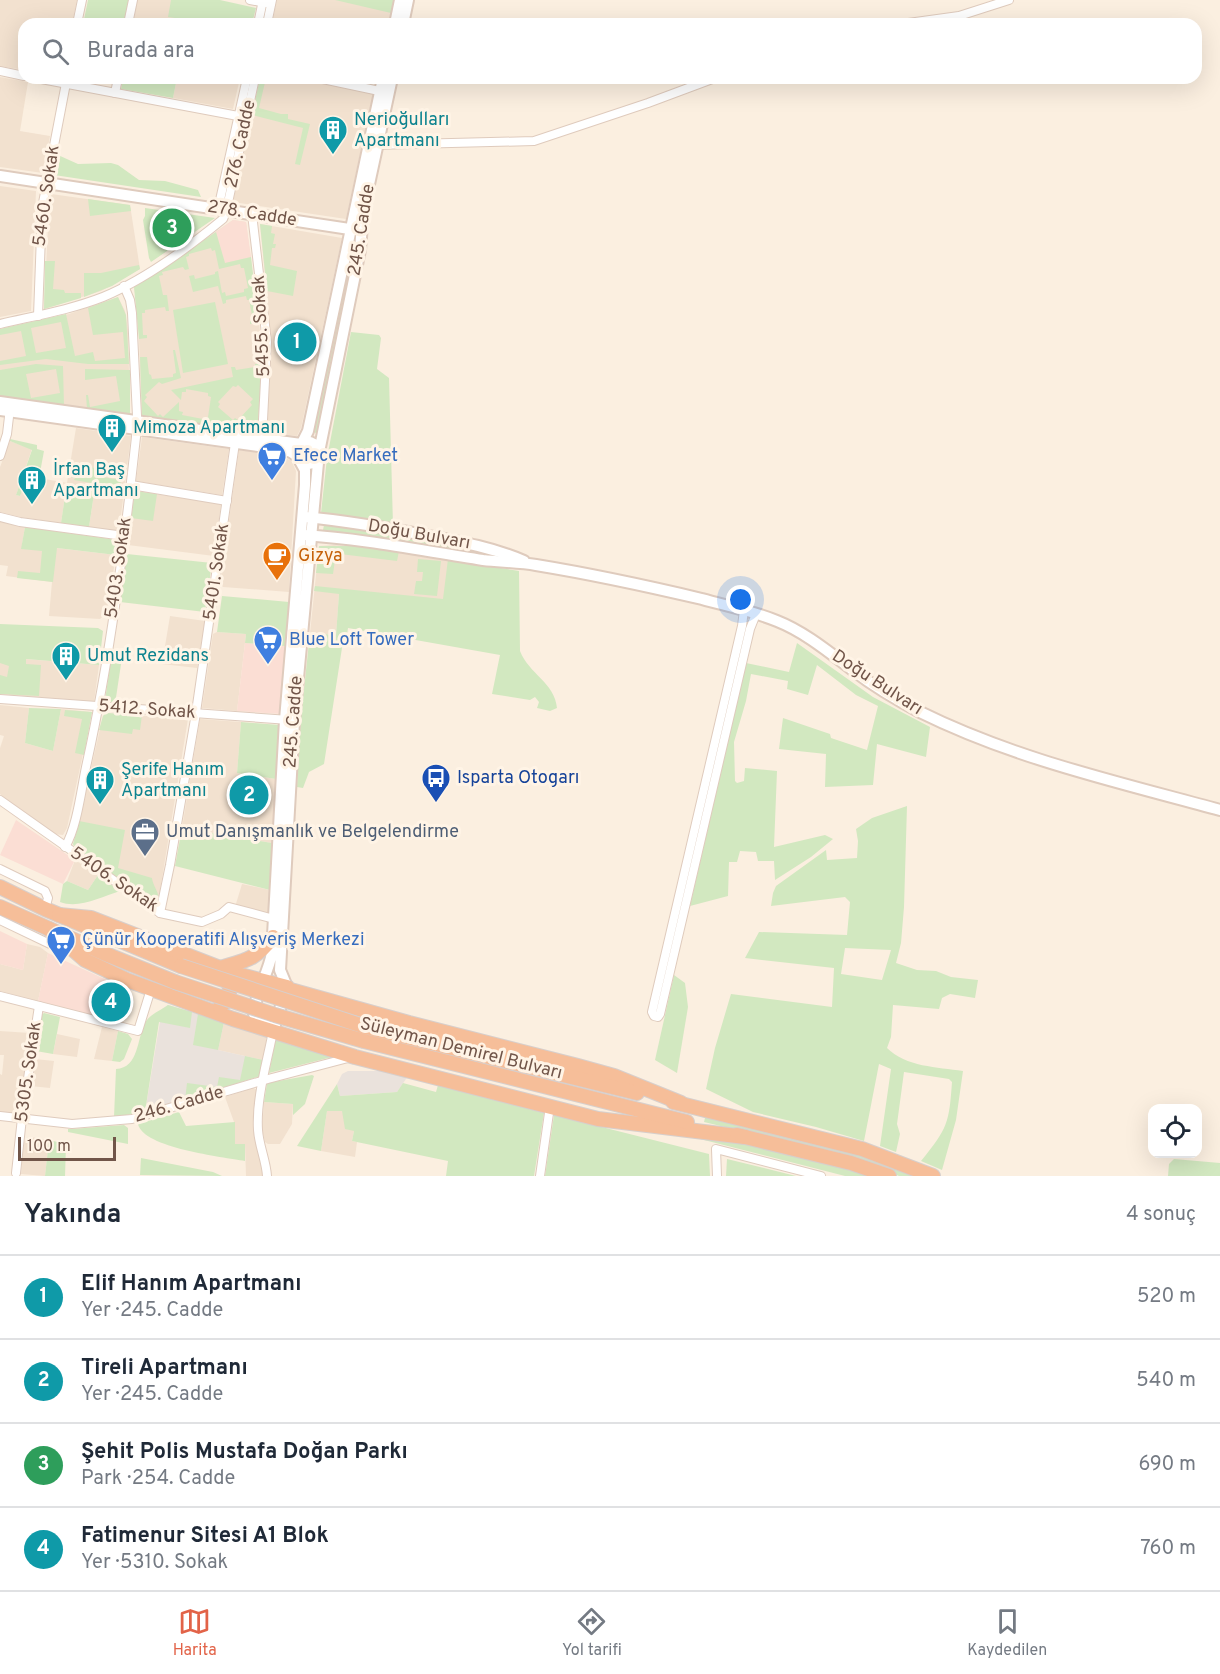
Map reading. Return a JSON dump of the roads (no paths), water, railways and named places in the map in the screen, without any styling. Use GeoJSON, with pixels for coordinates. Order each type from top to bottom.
{"type":"FeatureCollection","features":[{"type":"Feature","properties":{"kind":"highway","name":"Süleyman Demirel Bulvarı"},"geometry":{"type":"LineString","coordinates":[[0,887],[45,909],[181,966],[365,1034],[681,1103],[855,1146],[933,1176]]}},
{"type":"Feature","properties":{"kind":"highway","name":"Süleyman Demirel Bulvarı"},"geometry":{"type":"LineString","coordinates":[[0,908],[125,962],[203,992],[851,1164],[888,1176]]}},
{"type":"Feature","properties":{"kind":"highway"},"geometry":{"type":"LineString","coordinates":[[59,915],[79,916],[107,923],[220,968],[287,987],[287,989],[614,1076],[681,1103]]}},
{"type":"Feature","properties":{"kind":"highway"},"geometry":{"type":"LineString","coordinates":[[49,929],[85,960],[151,989],[210,1011],[355,1057],[598,1119],[745,1137]]}},
{"type":"Feature","properties":{"kind":"highway"},"geometry":{"type":"LineString","coordinates":[[220,968],[247,960],[261,952],[273,937]]}},
{"type":"Feature","properties":{"kind":"highway"},"geometry":{"type":"LineString","coordinates":[[210,1011],[223,1005],[230,992],[229,979],[220,968]]}},
{"type":"Feature","properties":{"kind":"highway"},"geometry":{"type":"LineString","coordinates":[[317,1045],[305,1032],[305,1015],[318,1003],[332,1002]]}},
{"type":"Feature","properties":{"kind":"street"},"geometry":{"type":"LineString","coordinates":[[78,18],[82,0]]}},
{"type":"Feature","properties":{"kind":"street"},"geometry":{"type":"LineString","coordinates":[[129,18],[133,0]]}},
{"type":"Feature","properties":{"kind":"street"},"geometry":{"type":"LineString","coordinates":[[250,0],[267,2]]}},
{"type":"Feature","properties":{"kind":"street"},"geometry":{"type":"LineString","coordinates":[[396,18],[400,0]]}},
{"type":"Feature","properties":{"kind":"street"},"geometry":{"type":"LineString","coordinates":[[404,18],[408,0]]}},
{"type":"Feature","properties":{"kind":"street"},"geometry":{"type":"LineString","coordinates":[[944,18],[959,16],[1010,0]]}},
{"type":"Feature","properties":{"kind":"street"},"geometry":{"type":"LineString","coordinates":[[260,18],[267,2]]}},
{"type":"Feature","properties":{"kind":"street"},"geometry":{"type":"LineString","coordinates":[[267,2],[267,18]]}},
{"type":"Feature","properties":{"kind":"street"},"geometry":{"type":"LineString","coordinates":[[0,71],[18,75]]}},
{"type":"Feature","properties":{"kind":"street","name":"5460. Sokak"},"geometry":{"type":"LineString","coordinates":[[38,315],[42,208],[65,84]]}},
{"type":"Feature","properties":{"kind":"street"},"geometry":{"type":"LineString","coordinates":[[78,84],[238,116]]}},
{"type":"Feature","properties":{"kind":"street"},"geometry":{"type":"LineString","coordinates":[[115,93],[117,84]]}},
{"type":"Feature","properties":{"kind":"street","name":"276. Cadde"},"geometry":{"type":"LineString","coordinates":[[222,209],[246,84]]}},
{"type":"Feature","properties":{"kind":"street","name":"276. Cadde"},"geometry":{"type":"LineString","coordinates":[[222,209],[253,84]]}},
{"type":"Feature","properties":{"kind":"street"},"geometry":{"type":"LineString","coordinates":[[346,84],[384,92]]}},
{"type":"Feature","properties":{"kind":"street","name":"245. Cadde"},"geometry":{"type":"LineString","coordinates":[[307,517],[360,250],[363,212],[384,92],[383,84]]}},
{"type":"Feature","properties":{"kind":"street","name":"245. Cadde"},"geometry":{"type":"LineString","coordinates":[[384,92],[389,84]]}},
{"type":"Feature","properties":{"kind":"street"},"geometry":{"type":"LineString","coordinates":[[373,145],[534,141],[699,84]]}},
{"type":"Feature","properties":{"kind":"street","name":"245. Cadde"},"geometry":{"type":"LineString","coordinates":[[302,443],[308,431],[350,229],[373,145]]}},
{"type":"Feature","properties":{"kind":"street","name":"278. Cadde"},"geometry":{"type":"LineString","coordinates":[[0,176],[362,231]]}},
{"type":"Feature","properties":{"kind":"street"},"geometry":{"type":"LineString","coordinates":[[0,324],[89,302],[124,286],[223,219],[222,209]]}},
{"type":"Feature","properties":{"kind":"street","name":"5455. Sokak"},"geometry":{"type":"LineString","coordinates":[[252,214],[267,342],[262,439]]}},
{"type":"Feature","properties":{"kind":"street","name":"5403. Sokak"},"geometry":{"type":"LineString","coordinates":[[65,847],[74,819],[99,707],[124,536],[137,426],[132,308],[124,286]]}},
{"type":"Feature","properties":{"kind":"street"},"geometry":{"type":"LineString","coordinates":[[0,456],[7,434],[5,407],[286,450],[311,464],[319,454],[314,443],[137,426]]}},
{"type":"Feature","properties":{"kind":"street","name":"5401. Sokak"},"geometry":{"type":"LineString","coordinates":[[160,913],[196,713],[235,443]]}},
{"type":"Feature","properties":{"kind":"street"},"geometry":{"type":"LineString","coordinates":[[299,459],[298,448],[302,443]]}},
{"type":"Feature","properties":{"kind":"street","name":"245. Cadde"},"geometry":{"type":"LineString","coordinates":[[273,1031],[254,1014],[255,1001],[262,981],[270,968],[306,535],[306,478],[299,459]]}},
{"type":"Feature","properties":{"kind":"street"},"geometry":{"type":"LineString","coordinates":[[130,485],[227,501]]}},
{"type":"Feature","properties":{"kind":"street"},"geometry":{"type":"LineString","coordinates":[[0,517],[20,522],[124,536]]}},
{"type":"Feature","properties":{"kind":"street","name":"Doğu Bulvarı"},"geometry":{"type":"LineString","coordinates":[[307,517],[393,529],[476,545],[498,550],[533,564]]}},
{"type":"Feature","properties":{"kind":"street","name":"Doğu Bulvarı"},"geometry":{"type":"LineString","coordinates":[[306,535],[397,545],[498,562],[533,564],[673,592],[744,610],[777,621],[800,633],[898,700],[980,739],[1064,768],[1220,810]]}},
{"type":"Feature","properties":{"kind":"street"},"geometry":{"type":"LineString","coordinates":[[744,610],[652,1012],[658,1017],[750,629],[756,614]]}},
{"type":"Feature","properties":{"kind":"street","name":"5412. Sokak"},"geometry":{"type":"LineString","coordinates":[[0,699],[290,720]]}},
{"type":"Feature","properties":{"kind":"street","name":"245. Cadde"},"geometry":{"type":"LineString","coordinates":[[287,987],[280,970],[290,720]]}},
{"type":"Feature","properties":{"kind":"street","name":"5406. Sokak"},"geometry":{"type":"LineString","coordinates":[[0,800],[160,913],[202,922],[221,914],[229,907],[274,919]]}},
{"type":"Feature","properties":{"kind":"street"},"geometry":{"type":"LineString","coordinates":[[0,870],[45,891],[48,897],[45,909]]}},
{"type":"Feature","properties":{"kind":"street"},"geometry":{"type":"LineString","coordinates":[[0,920],[52,945]]}},
{"type":"Feature","properties":{"kind":"street"},"geometry":{"type":"LineString","coordinates":[[267,1176],[257,1125],[273,1031],[287,987]]}},
{"type":"Feature","properties":{"kind":"street"},"geometry":{"type":"LineString","coordinates":[[0,996],[138,1031],[151,989]]}},
{"type":"Feature","properties":{"kind":"street","name":"5305. Sokak"},"geometry":{"type":"LineString","coordinates":[[16,1173],[39,1006]]}},
{"type":"Feature","properties":{"kind":"street","name":"246. Cadde"},"geometry":{"type":"LineString","coordinates":[[0,1116],[81,1124],[132,1119],[264,1080],[355,1057]]}},
{"type":"Feature","properties":{"kind":"street"},"geometry":{"type":"LineString","coordinates":[[540,1176],[550,1106]]}},
{"type":"Feature","properties":{"kind":"street"},"geometry":{"type":"LineString","coordinates":[[717,1176],[716,1149],[821,1176]]}},
{"type":"Feature","properties":{"kind":"place","name":"Nerioğulları Apartmanı"},"geometry":{"type":"Point","coordinates":[333,156]}},
{"type":"Feature","properties":{"kind":"place","name":"Şehit Polis Mustafa Doğan Parkı"},"geometry":{"type":"Point","coordinates":[172,228]}},
{"type":"Feature","properties":{"kind":"place","name":"Elif Hanım Apartmanı"},"geometry":{"type":"Point","coordinates":[297,342]}},
{"type":"Feature","properties":{"kind":"place","name":"Mimoza Apartmanı"},"geometry":{"type":"Point","coordinates":[112,454]}},
{"type":"Feature","properties":{"kind":"place","name":"Efece Market"},"geometry":{"type":"Point","coordinates":[272,482]}},
{"type":"Feature","properties":{"kind":"place","name":"İrfan Baş Apartmanı"},"geometry":{"type":"Point","coordinates":[32,506]}},
{"type":"Feature","properties":{"kind":"place","name":"Gizya"},"geometry":{"type":"Point","coordinates":[277,582]}},
{"type":"Feature","properties":{"kind":"place","name":"Blue Loft Tower"},"geometry":{"type":"Point","coordinates":[268,666]}},
{"type":"Feature","properties":{"kind":"place","name":"Umut Rezidans"},"geometry":{"type":"Point","coordinates":[66,682]}},
{"type":"Feature","properties":{"kind":"place","name":"Tireli Apartmanı"},"geometry":{"type":"Point","coordinates":[249,795]}},
{"type":"Feature","properties":{"kind":"place","name":"Isparta Otogarı"},"geometry":{"type":"Point","coordinates":[436,804]}},
{"type":"Feature","properties":{"kind":"place","name":"Şerife Hanım Apartmanı"},"geometry":{"type":"Point","coordinates":[100,806]}},
{"type":"Feature","properties":{"kind":"place","name":"Umut Danışmanlık ve Belgelendirme"},"geometry":{"type":"Point","coordinates":[145,858]}},
{"type":"Feature","properties":{"kind":"place","name":"Çünür Kooperatifi Alışveriş Merkezi"},"geometry":{"type":"Point","coordinates":[61,966]}},
{"type":"Feature","properties":{"kind":"place","name":"Fatimenur Sitesi A1 Blok"},"geometry":{"type":"Point","coordinates":[111,1002]}}]}
